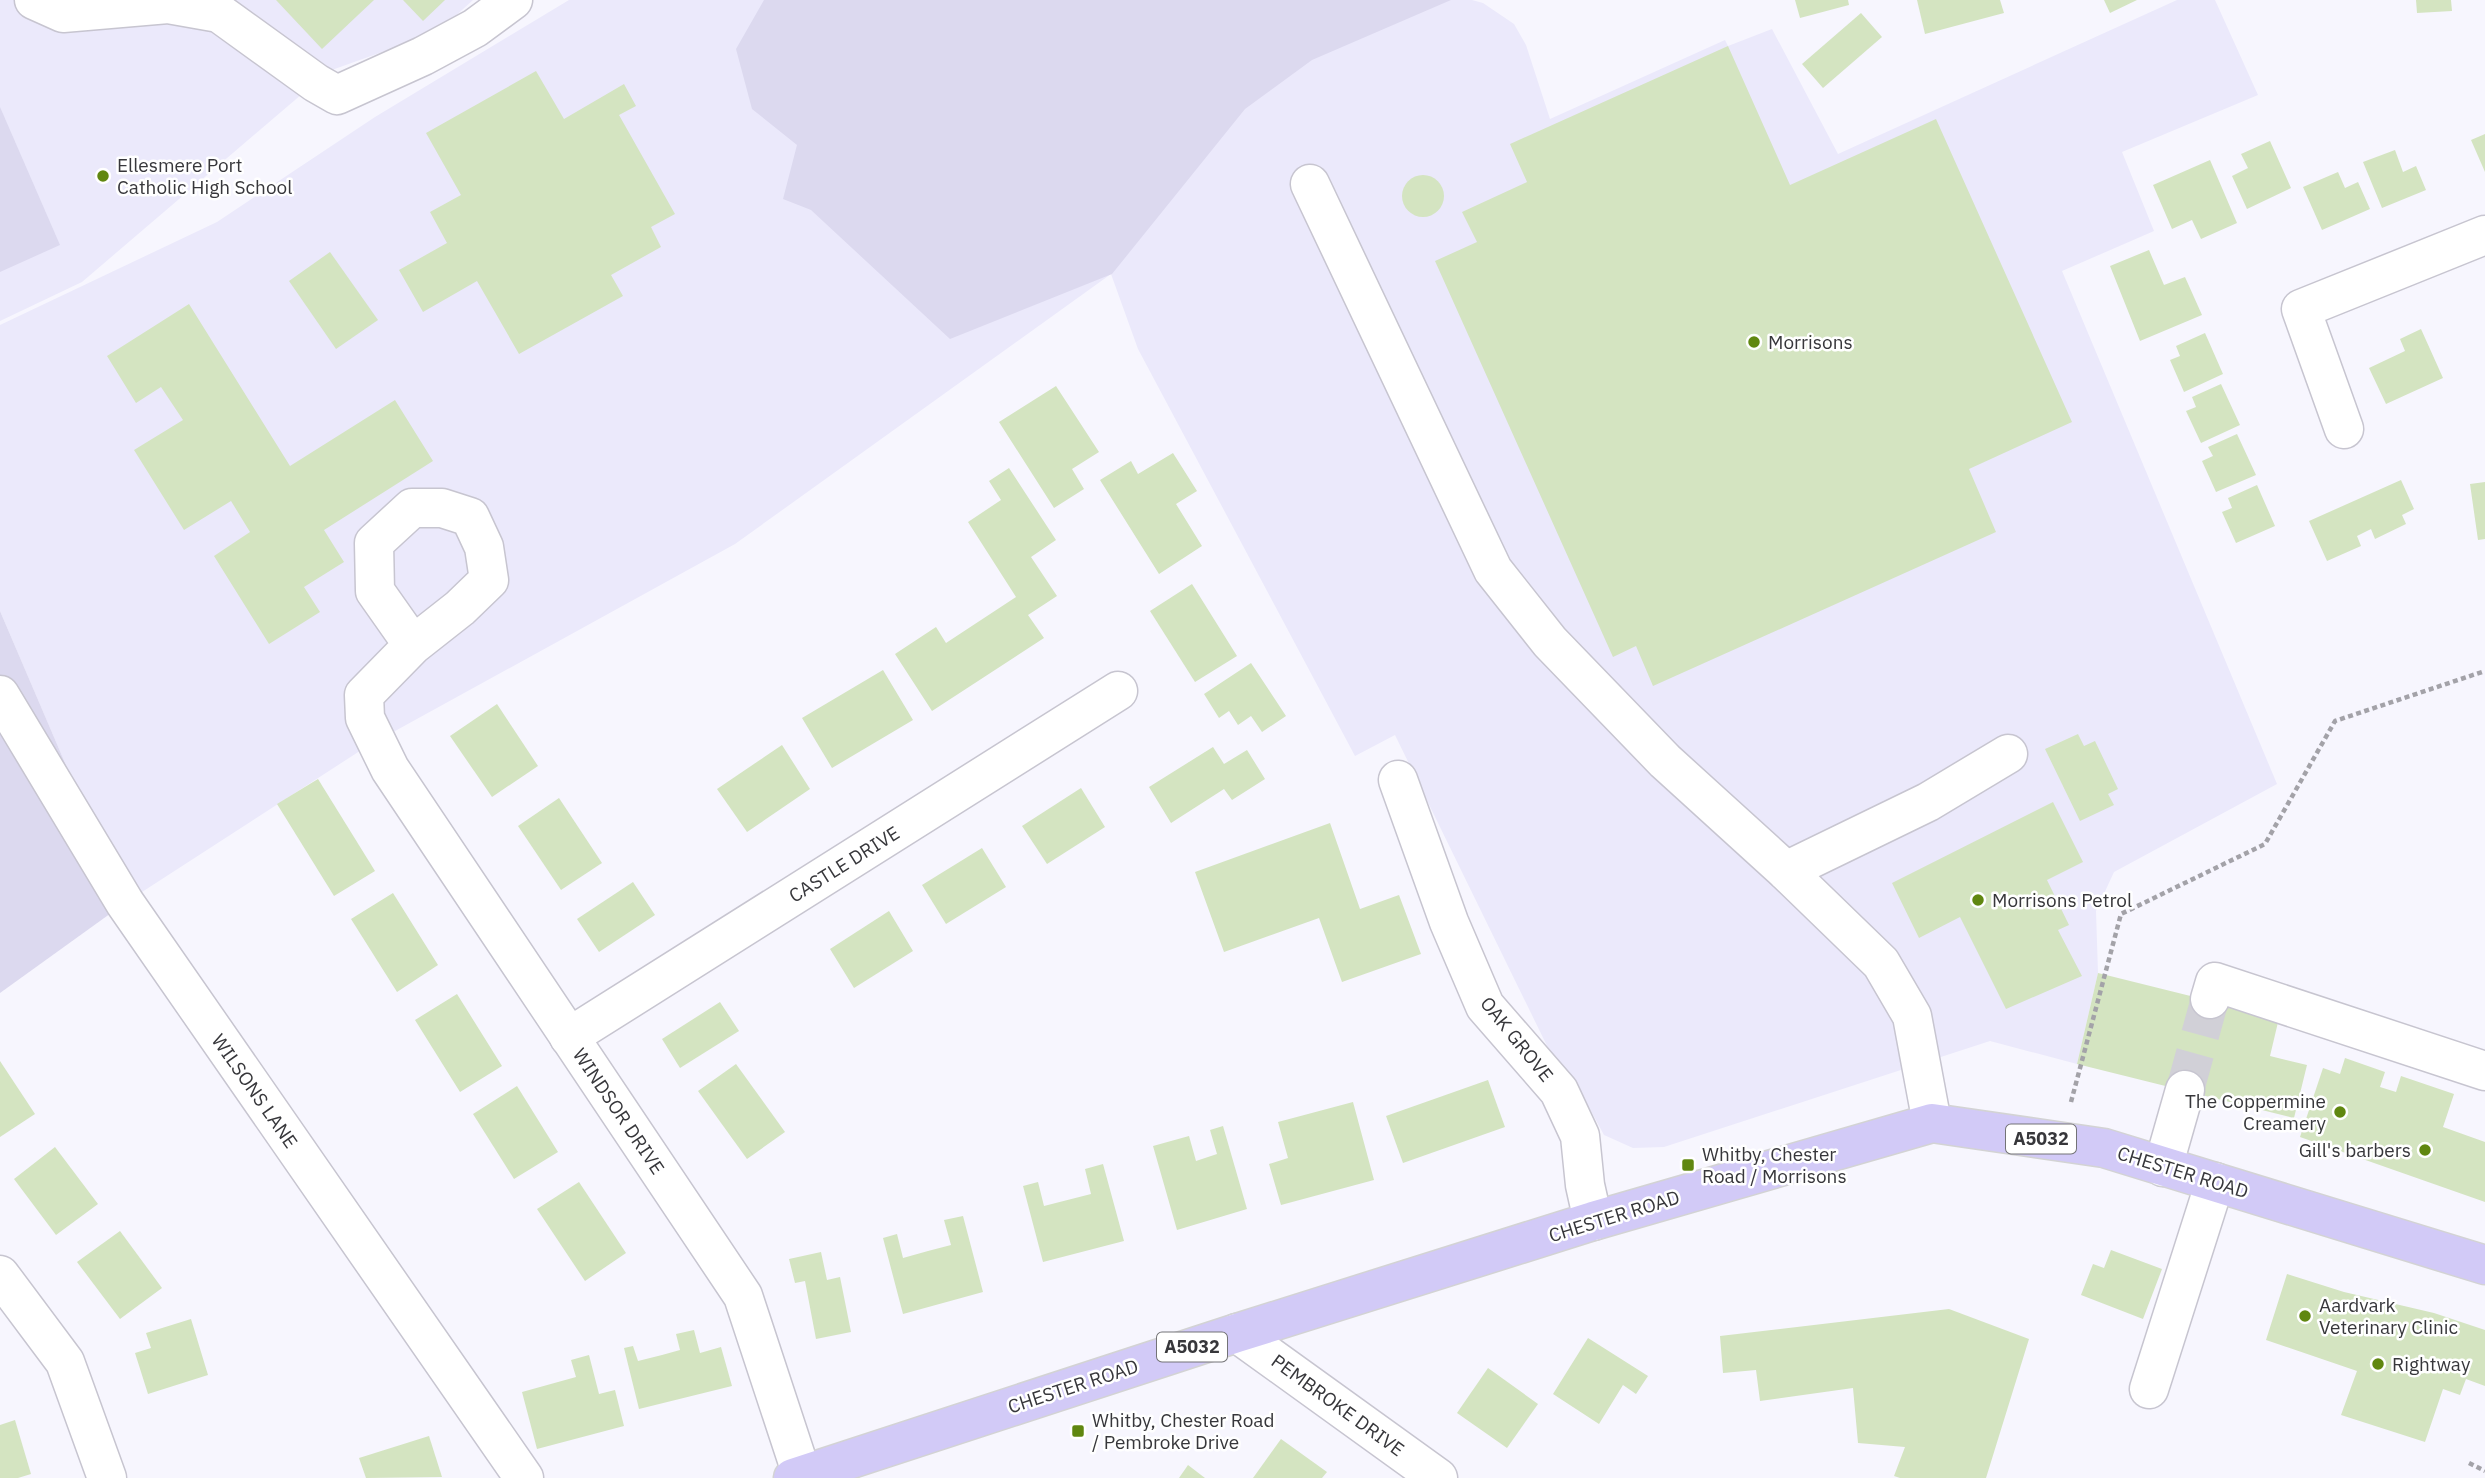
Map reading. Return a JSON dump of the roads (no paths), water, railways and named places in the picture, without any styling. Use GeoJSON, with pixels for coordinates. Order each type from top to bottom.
{"type":"FeatureCollection","features":[{"type":"Feature","properties":{"kind":"main road","name":"CHESTER ROAD"},"geometry":{"type":"LineString","coordinates":[[798,1476],[1593,1221],[1932,1123],[2104,1148],[2485,1265]]}},
{"type":"Feature","properties":{"kind":"street"},"geometry":{"type":"LineString","coordinates":[[34,0],[63,13],[168,4],[219,13],[316,83],[337,95],[423,57],[475,29],[513,0]]}},
{"type":"Feature","properties":{"kind":"street"},"geometry":{"type":"LineString","coordinates":[[1310,184],[1493,570],[1550,642],[1665,761],[1786,871],[1881,963],[1912,1016],[1932,1123]]}},
{"type":"Feature","properties":{"kind":"street"},"geometry":{"type":"LineString","coordinates":[[2344,429],[2301,309],[2485,235]]}},
{"type":"Feature","properties":{"kind":"street","name":"WINDSOR DRIVE"},"geometry":{"type":"LineString","coordinates":[[412,645],[363,695],[365,718],[390,769],[743,1296],[798,1476]]}},
{"type":"Feature","properties":{"kind":"street","name":"CASTLE DRIVE"},"geometry":{"type":"LineString","coordinates":[[569,1037],[1118,691]]}},
{"type":"Feature","properties":{"kind":"street","name":"WILSONS LANE"},"geometry":{"type":"LineString","coordinates":[[0,695],[125,903],[524,1478]]}},
{"type":"Feature","properties":{"kind":"street"},"geometry":{"type":"LineString","coordinates":[[1786,871],[1928,802],[2008,754]]}},
{"type":"Feature","properties":{"kind":"street","name":"OAK GROVE"},"geometry":{"type":"LineString","coordinates":[[1398,780],[1448,922],[1485,1006],[1559,1091],[1580,1136],[1585,1185],[1593,1221]]}},
{"type":"Feature","properties":{"kind":"street"},"geometry":{"type":"LineString","coordinates":[[2210,999],[2215,982],[2485,1071]]}},
{"type":"Feature","properties":{"kind":"street"},"geometry":{"type":"LineString","coordinates":[[2163,1167],[2185,1090]]}},
{"type":"Feature","properties":{"kind":"street"},"geometry":{"type":"LineString","coordinates":[[2149,1389],[2216,1182]]}},
{"type":"Feature","properties":{"kind":"street"},"geometry":{"type":"LineString","coordinates":[[0,1275],[65,1362],[107,1478]]}},
{"type":"Feature","properties":{"kind":"street","name":"PEMBROKE DRIVE"},"geometry":{"type":"LineString","coordinates":[[1237,1333],[1438,1478]]}},
{"type":"Feature","properties":{"kind":"tunnel"},"geometry":{"type":"LineString","coordinates":[[2185,1090],[2210,999]]}},
{"type":"Feature","properties":{"kind":"place","name":"Ellesmere Port Catholic High School"},"geometry":{"type":"Point","coordinates":[103,176]}},
{"type":"Feature","properties":{"kind":"place","name":"Morrisons"},"geometry":{"type":"Point","coordinates":[1754,342]}},
{"type":"Feature","properties":{"kind":"place","name":"Morrisons Petrol"},"geometry":{"type":"Point","coordinates":[1978,900]}},
{"type":"Feature","properties":{"kind":"place","name":"The Coppermine Creamery"},"geometry":{"type":"Point","coordinates":[2340,1112]}},
{"type":"Feature","properties":{"kind":"place","name":"Gill's barbers"},"geometry":{"type":"Point","coordinates":[2425,1150]}},
{"type":"Feature","properties":{"kind":"place","name":"Whitby, Chester Road / Morrisons"},"geometry":{"type":"Point","coordinates":[1688,1165]}},
{"type":"Feature","properties":{"kind":"place","name":"Aardvark Veterinary Clinic"},"geometry":{"type":"Point","coordinates":[2305,1316]}},
{"type":"Feature","properties":{"kind":"place","name":"Rightway"},"geometry":{"type":"Point","coordinates":[2378,1364]}},
{"type":"Feature","properties":{"kind":"place","name":"Whitby, Chester Road / Pembroke Drive"},"geometry":{"type":"Point","coordinates":[1078,1431]}}]}
